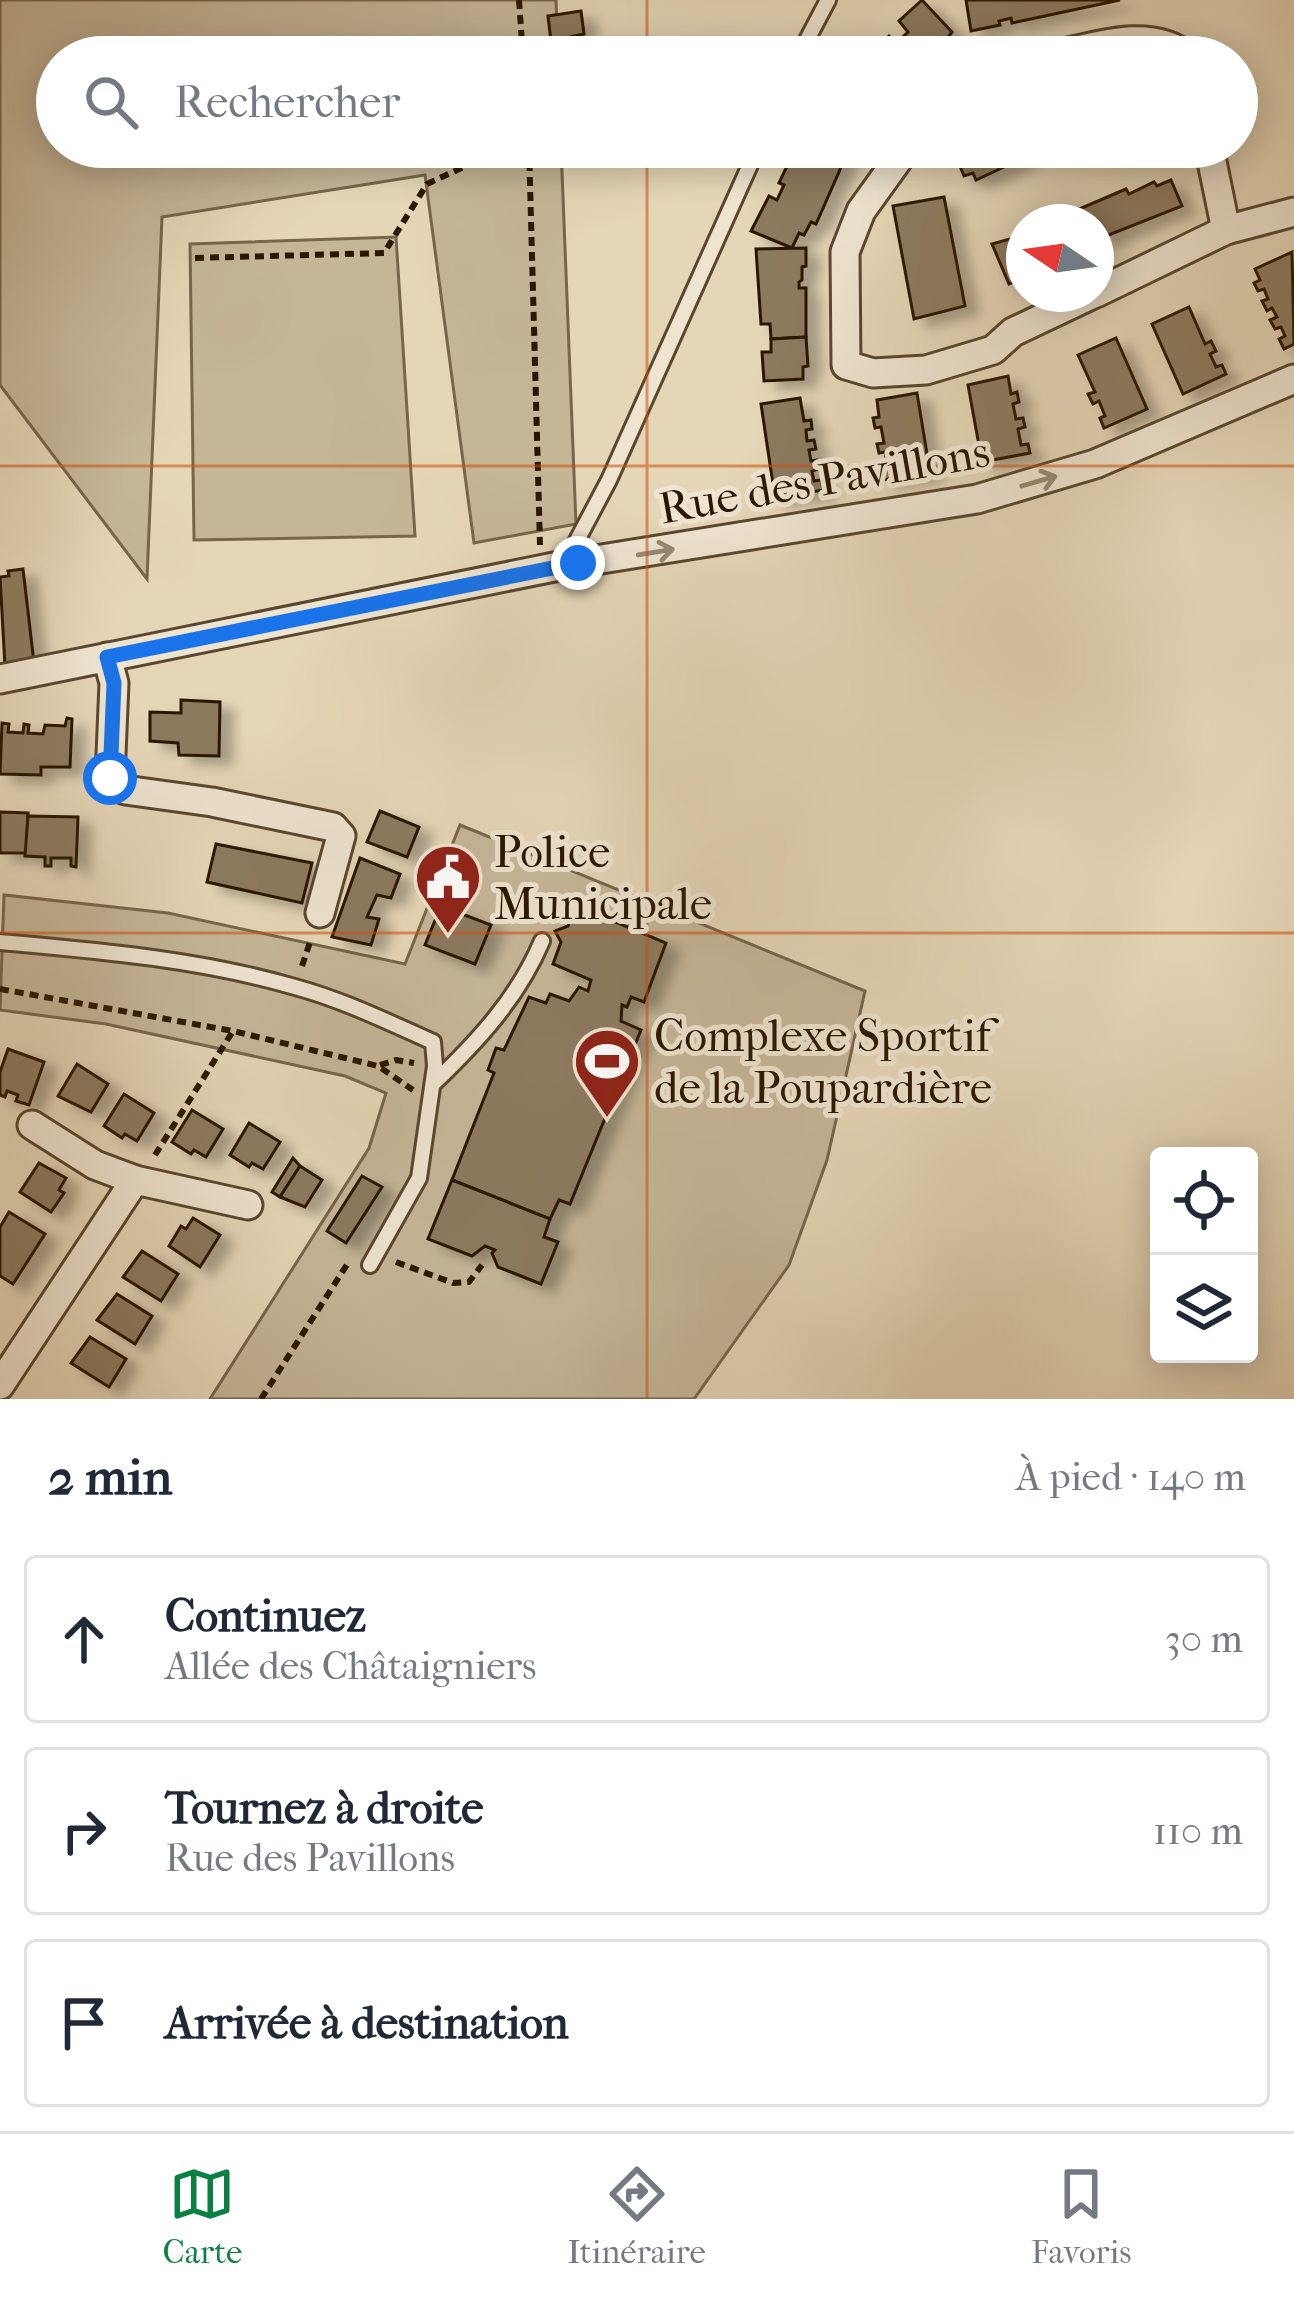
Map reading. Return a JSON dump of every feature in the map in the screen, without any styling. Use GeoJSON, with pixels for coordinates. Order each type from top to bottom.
{"type":"FeatureCollection","features":[{"type":"Feature","properties":{"kind":"street"},"geometry":{"type":"LineString","coordinates":[[892,168],[861,211],[845,252],[846,365],[873,373],[926,370],[993,350],[1013,332],[1055,312]]}},
{"type":"Feature","properties":{"kind":"street"},"geometry":{"type":"LineString","coordinates":[[1213,168],[1226,230]]}},
{"type":"Feature","properties":{"kind":"street"},"geometry":{"type":"LineString","coordinates":[[1114,283],[1226,230],[1294,212]]}},
{"type":"Feature","properties":{"kind":"street","name":"Rue des Pavillons"},"geometry":{"type":"LineString","coordinates":[[0,679],[552,567],[977,499],[1096,464],[1294,379]]}},
{"type":"Feature","properties":{"kind":"street"},"geometry":{"type":"LineString","coordinates":[[107,657],[114,683],[110,778],[125,790],[333,827],[341,836],[320,913]]}},
{"type":"Feature","properties":{"kind":"street"},"geometry":{"type":"LineString","coordinates":[[32,1125],[95,1165],[135,1180],[248,1205]]}},
{"type":"Feature","properties":{"kind":"street"},"geometry":{"type":"LineString","coordinates":[[0,1384],[135,1180]]}},
{"type":"Feature","properties":{"kind":"lane"},"geometry":{"type":"LineString","coordinates":[[809,36],[828,0]]}},
{"type":"Feature","properties":{"kind":"lane"},"geometry":{"type":"LineString","coordinates":[[552,567],[609,480],[749,168]]}},
{"type":"Feature","properties":{"kind":"lane"},"geometry":{"type":"LineString","coordinates":[[430,1094],[528,973],[542,941]]}},
{"type":"Feature","properties":{"kind":"lane"},"geometry":{"type":"LineString","coordinates":[[0,942],[137,954],[213,967],[295,987],[433,1042],[436,1066],[419,1178],[373,1260]]}},
{"type":"Feature","properties":{"kind":"path"},"geometry":{"type":"LineString","coordinates":[[519,0],[522,36]]}},
{"type":"Feature","properties":{"kind":"path"},"geometry":{"type":"LineString","coordinates":[[195,258],[384,253],[427,184],[461,168]]}},
{"type":"Feature","properties":{"kind":"path"},"geometry":{"type":"LineString","coordinates":[[530,168],[552,567]]}},
{"type":"Feature","properties":{"kind":"path"},"geometry":{"type":"LineString","coordinates":[[295,987],[320,913]]}},
{"type":"Feature","properties":{"kind":"path"},"geometry":{"type":"LineString","coordinates":[[0,989],[233,1031],[378,1066],[430,1094]]}},
{"type":"Feature","properties":{"kind":"path"},"geometry":{"type":"LineString","coordinates":[[135,1180],[233,1031]]}},
{"type":"Feature","properties":{"kind":"path"},"geometry":{"type":"LineString","coordinates":[[378,1066],[396,1060],[436,1066]]}},
{"type":"Feature","properties":{"kind":"path"},"geometry":{"type":"LineString","coordinates":[[261,1399],[355,1256],[453,1283],[469,1282],[482,1265]]}},
{"type":"Feature","properties":{"kind":"shaded area"},"geometry":{"type":"Polygon","coordinates":[[[0,0],[556,0],[557,36],[36,36],[36,168],[562,168],[576,524],[474,543],[425,175],[162,217],[147,579],[0,385],[0,0]]]}},
{"type":"Feature","properties":{"kind":"shaded area"},"geometry":{"type":"Polygon","coordinates":[[[396,237],[415,536],[194,540],[190,244],[396,237]]]}},
{"type":"Feature","properties":{"kind":"shaded area","name":"Complexe Sportif de la Poupardière"},"geometry":{"type":"Polygon","coordinates":[[[460,825],[865,991],[827,1160],[789,1265],[694,1399],[210,1399],[369,1148],[386,1093],[345,1076],[106,1024],[0,1010],[4,895],[168,913],[405,964],[460,825]]]}},
{"type":"Feature","properties":{"kind":"building"},"geometry":{"type":"Polygon","coordinates":[[[922,0],[952,32],[949,36],[904,36],[908,32],[899,21],[922,0]]]}},
{"type":"Feature","properties":{"kind":"building"},"geometry":{"type":"Polygon","coordinates":[[[966,0],[1120,0],[1012,23],[1011,18],[971,31],[966,0]]]}},
{"type":"Feature","properties":{"kind":"building"},"geometry":{"type":"Polygon","coordinates":[[[581,11],[584,34],[550,36],[548,16],[581,11]]]}},
{"type":"Feature","properties":{"kind":"building"},"geometry":{"type":"Polygon","coordinates":[[[786,168],[841,168],[816,224],[811,222],[804,235],[799,233],[792,248],[751,231],[769,196],[777,200],[784,185],[779,183],[786,168]]]}},
{"type":"Feature","properties":{"kind":"building"},"geometry":{"type":"Polygon","coordinates":[[[961,168],[1002,168],[976,180],[973,173],[964,176],[961,168]]]}},
{"type":"Feature","properties":{"kind":"building"},"geometry":{"type":"Polygon","coordinates":[[[1171,180],[1182,206],[1114,233],[1114,204],[1091,204],[1126,189],[1129,194],[1154,182],[1157,186],[1171,180]]]}},
{"type":"Feature","properties":{"kind":"building"},"geometry":{"type":"Polygon","coordinates":[[[944,197],[965,306],[914,319],[893,206],[944,197]]]}},
{"type":"Feature","properties":{"kind":"building"},"geometry":{"type":"Polygon","coordinates":[[[1006,240],[1006,277],[992,244],[1006,240]]]}},
{"type":"Feature","properties":{"kind":"building"},"geometry":{"type":"Polygon","coordinates":[[[806,248],[799,288],[806,288],[806,337],[771,339],[770,324],[761,324],[756,249],[806,248]]]}},
{"type":"Feature","properties":{"kind":"building"},"geometry":{"type":"Polygon","coordinates":[[[1292,252],[1294,344],[1284,349],[1279,339],[1285,336],[1281,327],[1275,329],[1270,320],[1277,317],[1262,301],[1268,299],[1264,289],[1258,291],[1254,283],[1260,280],[1255,269],[1292,252]]]}},
{"type":"Feature","properties":{"kind":"building"},"geometry":{"type":"Polygon","coordinates":[[[1189,307],[1205,344],[1211,341],[1216,351],[1210,354],[1216,367],[1222,365],[1226,374],[1183,394],[1152,324],[1189,307]]]}},
{"type":"Feature","properties":{"kind":"building"},"geometry":{"type":"Polygon","coordinates":[[[806,337],[808,366],[803,367],[803,379],[764,381],[762,352],[771,352],[771,339],[806,337]]]}},
{"type":"Feature","properties":{"kind":"building"},"geometry":{"type":"Polygon","coordinates":[[[1116,338],[1147,409],[1104,428],[1100,418],[1105,416],[1099,401],[1093,404],[1088,394],[1095,392],[1078,355],[1116,338]]]}},
{"type":"Feature","properties":{"kind":"building"},"geometry":{"type":"Polygon","coordinates":[[[1008,376],[1011,394],[1017,392],[1019,402],[1013,404],[1016,419],[1023,418],[1025,427],[1018,429],[1021,445],[1028,444],[1030,453],[982,462],[968,385],[1008,376]]]}},
{"type":"Feature","properties":{"kind":"building"},"geometry":{"type":"Polygon","coordinates":[[[917,393],[930,472],[883,480],[881,470],[888,469],[885,452],[879,453],[877,444],[884,443],[881,427],[875,428],[873,418],[879,417],[877,400],[917,393]]]}},
{"type":"Feature","properties":{"kind":"building"},"geometry":{"type":"Polygon","coordinates":[[[800,398],[804,421],[811,420],[807,441],[814,440],[816,449],[809,450],[819,469],[812,471],[814,481],[821,480],[823,490],[775,498],[761,404],[800,398]]]}},
{"type":"Feature","properties":{"kind":"building"},"geometry":{"type":"Polygon","coordinates":[[[23,569],[34,663],[5,666],[0,577],[23,569]]]}},
{"type":"Feature","properties":{"kind":"building"},"geometry":{"type":"Polygon","coordinates":[[[181,700],[220,702],[219,756],[179,755],[178,743],[150,741],[150,712],[181,713],[181,700]]]}},
{"type":"Feature","properties":{"kind":"building"},"geometry":{"type":"Polygon","coordinates":[[[67,718],[72,719],[70,767],[41,767],[41,775],[0,774],[2,723],[9,724],[8,732],[23,733],[24,724],[29,725],[28,733],[43,734],[45,725],[65,726],[67,718]]]}},
{"type":"Feature","properties":{"kind":"building"},"geometry":{"type":"Polygon","coordinates":[[[380,811],[419,827],[407,857],[367,842],[380,811]]]}},
{"type":"Feature","properties":{"kind":"building"},"geometry":{"type":"Polygon","coordinates":[[[0,812],[28,813],[26,853],[0,853],[0,812]]]}},
{"type":"Feature","properties":{"kind":"building"},"geometry":{"type":"Polygon","coordinates":[[[28,816],[78,817],[76,867],[71,866],[71,858],[51,858],[51,866],[45,866],[45,857],[25,856],[28,816]]]}},
{"type":"Feature","properties":{"kind":"building"},"geometry":{"type":"Polygon","coordinates":[[[216,844],[312,863],[302,903],[207,882],[216,844]]]}},
{"type":"Feature","properties":{"kind":"building"},"geometry":{"type":"Polygon","coordinates":[[[360,858],[400,874],[391,898],[377,895],[367,917],[379,919],[371,945],[332,937],[360,858]]]}},
{"type":"Feature","properties":{"kind":"building"},"geometry":{"type":"Polygon","coordinates":[[[575,905],[666,943],[644,1002],[631,997],[627,1007],[622,1005],[621,1021],[641,1030],[570,1204],[559,1200],[550,1219],[452,1180],[494,1073],[488,1070],[496,1048],[504,1050],[529,997],[546,1003],[550,994],[569,1001],[579,987],[588,991],[591,980],[553,964],[561,942],[555,931],[568,926],[575,905]]]}},
{"type":"Feature","properties":{"kind":"building"},"geometry":{"type":"Polygon","coordinates":[[[441,906],[491,925],[475,964],[425,945],[441,906]]]}},
{"type":"Feature","properties":{"kind":"building"},"geometry":{"type":"Polygon","coordinates":[[[8,1049],[44,1062],[29,1105],[16,1101],[18,1095],[7,1091],[5,1097],[0,1095],[0,1072],[8,1049]]]}},
{"type":"Feature","properties":{"kind":"building"},"geometry":{"type":"Polygon","coordinates":[[[77,1064],[108,1084],[91,1112],[58,1096],[77,1064]]]}},
{"type":"Feature","properties":{"kind":"building"},"geometry":{"type":"Polygon","coordinates":[[[124,1094],[154,1113],[137,1141],[104,1126],[124,1094]]]}},
{"type":"Feature","properties":{"kind":"building"},"geometry":{"type":"Polygon","coordinates":[[[192,1110],[223,1129],[206,1157],[172,1142],[192,1110]]]}},
{"type":"Feature","properties":{"kind":"building"},"geometry":{"type":"Polygon","coordinates":[[[249,1123],[280,1142],[263,1169],[252,1163],[249,1167],[230,1155],[249,1123]]]}},
{"type":"Feature","properties":{"kind":"building"},"geometry":{"type":"Polygon","coordinates":[[[293,1158],[300,1166],[280,1197],[272,1192],[293,1158]]]}},
{"type":"Feature","properties":{"kind":"building"},"geometry":{"type":"Polygon","coordinates":[[[39,1163],[66,1178],[59,1190],[64,1193],[51,1212],[20,1192],[39,1163]]]}},
{"type":"Feature","properties":{"kind":"building"},"geometry":{"type":"Polygon","coordinates":[[[300,1166],[322,1180],[305,1207],[280,1197],[300,1166]]]}},
{"type":"Feature","properties":{"kind":"building"},"geometry":{"type":"Polygon","coordinates":[[[362,1176],[382,1187],[346,1243],[327,1231],[362,1176]]]}},
{"type":"Feature","properties":{"kind":"building"},"geometry":{"type":"Polygon","coordinates":[[[452,1180],[550,1219],[544,1237],[558,1242],[541,1284],[498,1267],[495,1250],[485,1246],[472,1256],[428,1239],[452,1180]]]}},
{"type":"Feature","properties":{"kind":"building"},"geometry":{"type":"Polygon","coordinates":[[[9,1212],[45,1234],[13,1284],[0,1276],[0,1227],[9,1212]]]}},
{"type":"Feature","properties":{"kind":"building"},"geometry":{"type":"Polygon","coordinates":[[[193,1218],[220,1235],[200,1267],[169,1246],[181,1226],[186,1229],[193,1218]]]}},
{"type":"Feature","properties":{"kind":"building"},"geometry":{"type":"Polygon","coordinates":[[[142,1251],[178,1274],[161,1301],[123,1277],[142,1251]]]}},
{"type":"Feature","properties":{"kind":"building"},"geometry":{"type":"Polygon","coordinates":[[[117,1294],[152,1316],[135,1344],[97,1320],[117,1294]]]}},
{"type":"Feature","properties":{"kind":"building"},"geometry":{"type":"Polygon","coordinates":[[[90,1337],[126,1359],[109,1387],[71,1363],[90,1337]]]}},
{"type":"Feature","properties":{"kind":"place","name":"Police Municipale"},"geometry":{"type":"Point","coordinates":[448,936]}},
{"type":"Feature","properties":{"kind":"place","name":"Complexe Sportif de la Poupardière"},"geometry":{"type":"Point","coordinates":[607,1120]}},
{"type":"Feature","properties":{"kind":"route"},"geometry":{"type":"LineString","coordinates":[[110,778],[114,683],[107,657],[578,563]]}}]}
